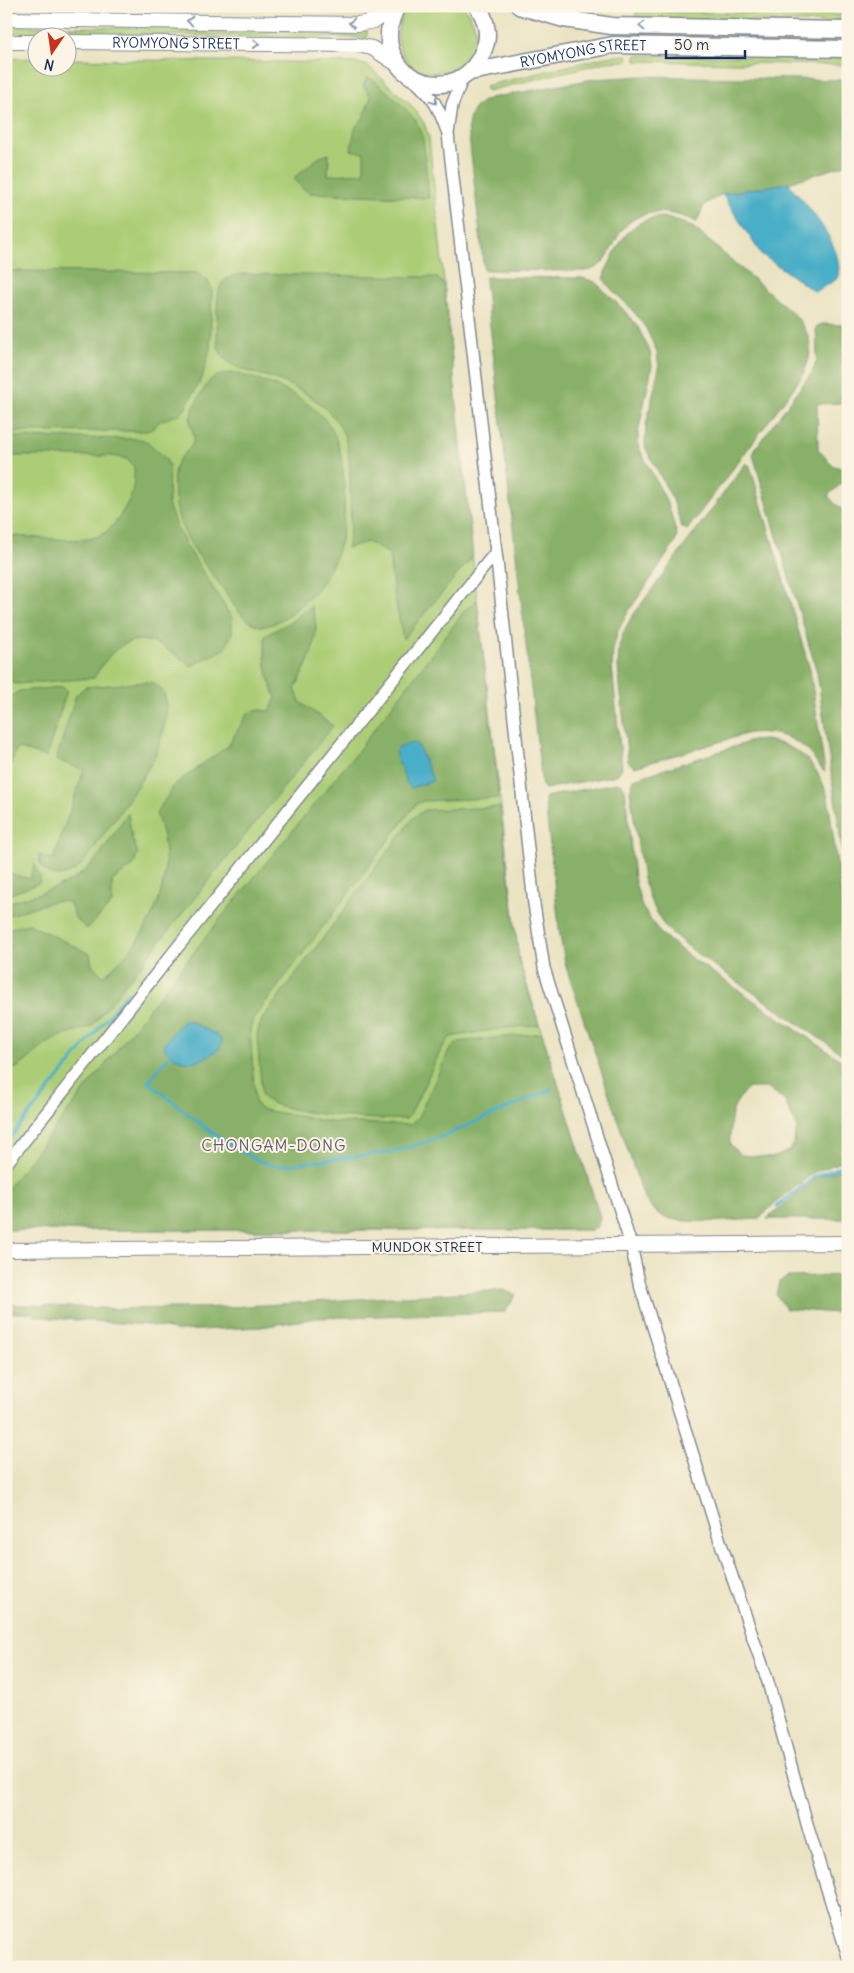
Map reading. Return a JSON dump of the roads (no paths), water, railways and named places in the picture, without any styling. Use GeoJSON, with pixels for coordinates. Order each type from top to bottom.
{"type":"FeatureCollection","features":[{"type":"Feature","properties":{"kind":"highway"},"geometry":{"type":"LineString","coordinates":[[397,6],[390,20],[388,35],[390,51],[403,70]]}},
{"type":"Feature","properties":{"kind":"highway"},"geometry":{"type":"LineString","coordinates":[[477,6],[486,26]]}},
{"type":"Feature","properties":{"kind":"highway"},"geometry":{"type":"LineString","coordinates":[[467,75],[481,59],[486,43],[486,26],[482,6]]}},
{"type":"Feature","properties":{"kind":"highway","name":"RYOMYONG STREET"},"geometry":{"type":"LineString","coordinates":[[519,6],[564,19],[612,26],[848,30]]}},
{"type":"Feature","properties":{"kind":"highway","name":"RYOMYONG STREET"},"geometry":{"type":"LineString","coordinates":[[403,70],[422,82],[436,85],[450,83],[467,75],[613,45],[848,49]]}},
{"type":"Feature","properties":{"kind":"main road","name":"RYOMYONG STREET"},"geometry":{"type":"LineString","coordinates":[[6,19],[358,24],[374,21],[397,6]]}},
{"type":"Feature","properties":{"kind":"main road"},"geometry":{"type":"LineString","coordinates":[[6,42],[28,42]]}},
{"type":"Feature","properties":{"kind":"main road","name":"RYOMYONG STREET"},"geometry":{"type":"LineString","coordinates":[[78,42],[357,45],[372,48],[403,70]]}},
{"type":"Feature","properties":{"kind":"main road","name":"MUNDOK STREET"},"geometry":{"type":"LineString","coordinates":[[6,1250],[848,1243]]}},
{"type":"Feature","properties":{"kind":"street"},"geometry":{"type":"LineString","coordinates":[[403,70],[430,94],[439,108],[448,134],[534,904],[544,968],[631,1245],[639,1282],[717,1532],[768,1682],[809,1831],[848,1956]]}},
{"type":"Feature","properties":{"kind":"street"},"geometry":{"type":"LineString","coordinates":[[448,134],[452,105],[467,75]]}},
{"type":"Feature","properties":{"kind":"street"},"geometry":{"type":"LineString","coordinates":[[6,1164],[164,964],[496,552]]}},
{"type":"Feature","properties":{"kind":"water"},"geometry":{"type":"Polygon","coordinates":[[[788,183],[823,228],[837,255],[839,267],[837,279],[815,292],[761,254],[722,194],[788,183]]]}},
{"type":"Feature","properties":{"kind":"water"},"geometry":{"type":"Polygon","coordinates":[[[412,743],[418,745],[433,781],[411,788],[407,784],[395,752],[400,747],[412,743]]]}},
{"type":"Feature","properties":{"kind":"water"},"geometry":{"type":"Polygon","coordinates":[[[184,1020],[217,1035],[222,1041],[220,1048],[205,1058],[191,1062],[178,1059],[171,1054],[164,1047],[165,1043],[184,1020]]]}},
{"type":"Feature","properties":{"kind":"waterway"},"geometry":{"type":"LineString","coordinates":[[6,1143],[128,992]]}},
{"type":"Feature","properties":{"kind":"waterway"},"geometry":{"type":"LineString","coordinates":[[171,1054],[148,1082],[228,1144],[263,1162],[278,1166],[392,1152],[436,1139],[552,1089]]}},
{"type":"Feature","properties":{"kind":"waterway"},"geometry":{"type":"LineString","coordinates":[[777,1206],[816,1176],[848,1164]]}},
{"type":"Feature","properties":{"kind":"district","name":"CHONGAM-DONG"},"geometry":{"type":"Point","coordinates":[274,1145]}}]}
